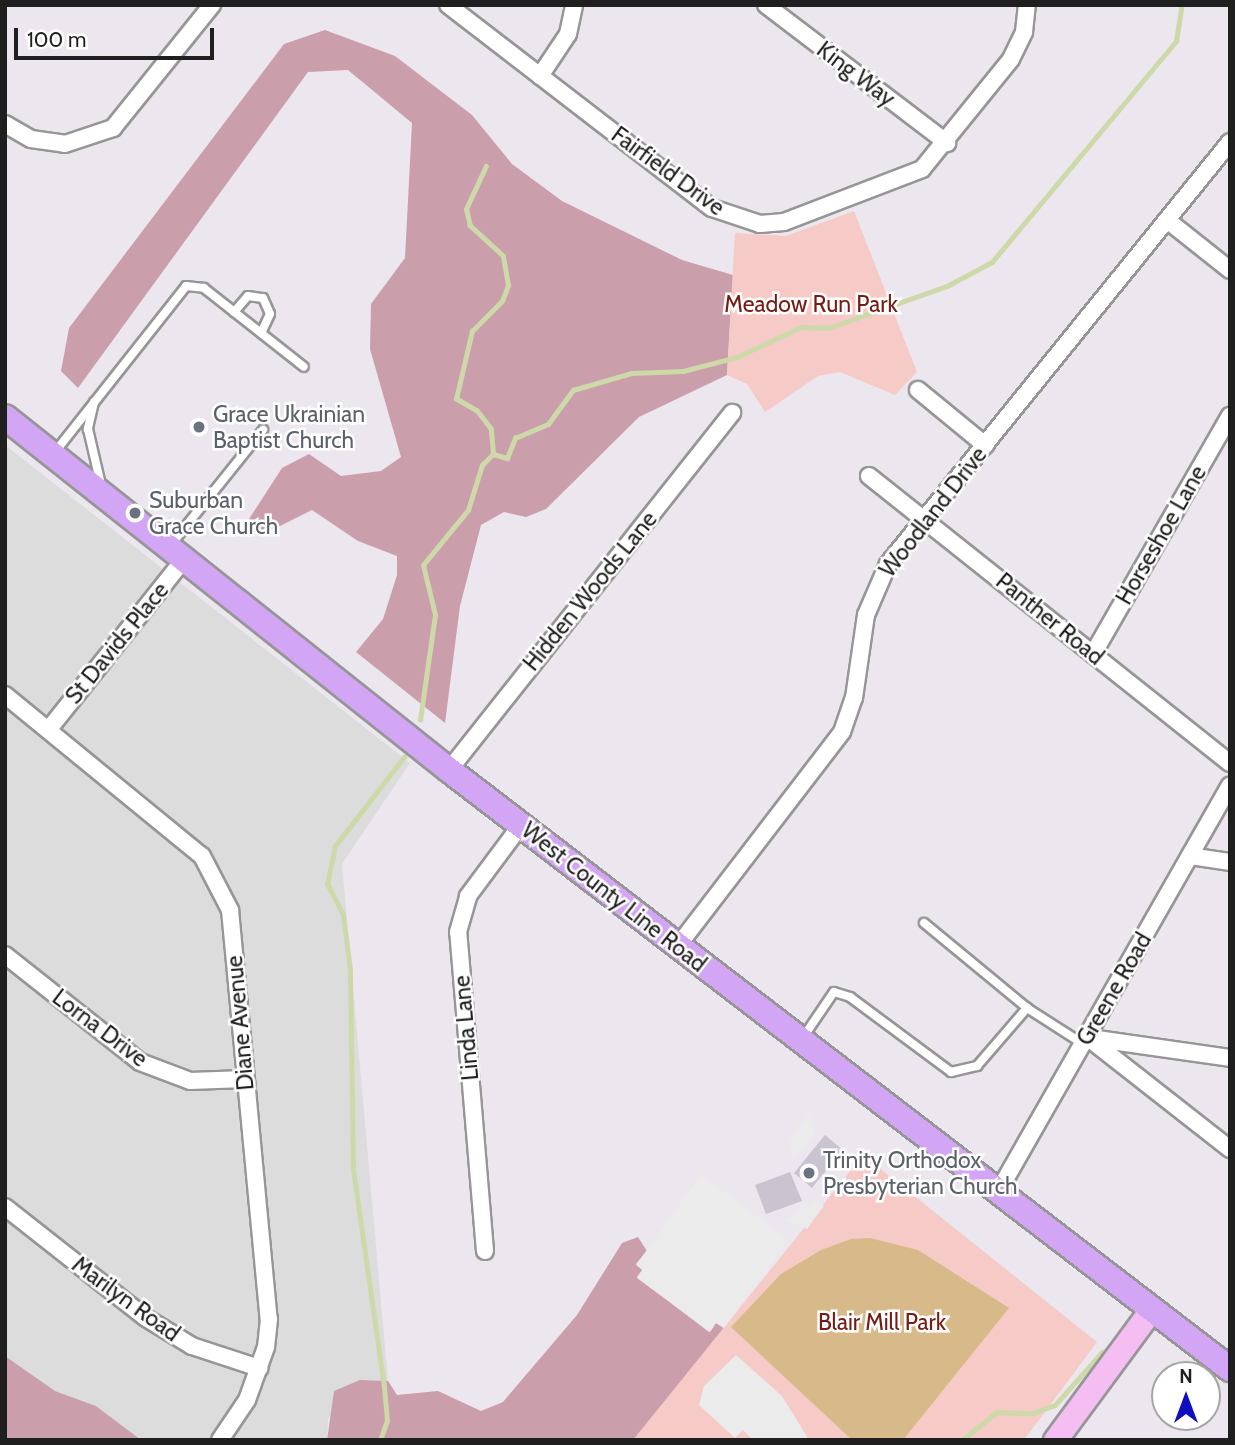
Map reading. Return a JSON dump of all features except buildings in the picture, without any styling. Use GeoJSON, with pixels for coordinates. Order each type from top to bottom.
{"type":"FeatureCollection","features":[{"type":"Feature","properties":{"kind":"main road","name":"West County Line Road"},"geometry":{"type":"LineString","coordinates":[[5,417],[178,551],[449,770],[1230,1369]]}},
{"type":"Feature","properties":{"kind":"main road"},"geometry":{"type":"LineString","coordinates":[[1055,1440],[1151,1310]]}},
{"type":"Feature","properties":{"kind":"street"},"geometry":{"type":"LineString","coordinates":[[5,124],[31,139],[65,144],[113,128],[212,5]]}},
{"type":"Feature","properties":{"kind":"street","name":"Fairfield Drive"},"geometry":{"type":"LineString","coordinates":[[448,5],[712,208],[739,221],[784,222],[893,184],[922,169],[947,143],[1018,48],[1027,5]]}},
{"type":"Feature","properties":{"kind":"street"},"geometry":{"type":"LineString","coordinates":[[540,76],[568,34],[575,5]]}},
{"type":"Feature","properties":{"kind":"street","name":"King Way"},"geometry":{"type":"LineString","coordinates":[[766,5],[947,143]]}},
{"type":"Feature","properties":{"kind":"street","name":"Woodland Drive"},"geometry":{"type":"LineString","coordinates":[[677,947],[842,732],[855,698],[871,597],[888,564],[1230,142]]}},
{"type":"Feature","properties":{"kind":"street"},"geometry":{"type":"LineString","coordinates":[[1167,220],[1230,271]]}},
{"type":"Feature","properties":{"kind":"street"},"geometry":{"type":"LineString","coordinates":[[918,390],[985,445]]}},
{"type":"Feature","properties":{"kind":"street","name":"Hidden Woods Lane"},"geometry":{"type":"LineString","coordinates":[[449,770],[732,413]]}},
{"type":"Feature","properties":{"kind":"street","name":"Horseshoe Lane"},"geometry":{"type":"LineString","coordinates":[[1093,654],[1230,416]]}},
{"type":"Feature","properties":{"kind":"street","name":"Panther Road"},"geometry":{"type":"LineString","coordinates":[[869,477],[1230,762]]}},
{"type":"Feature","properties":{"kind":"street","name":"St Davids Place"},"geometry":{"type":"LineString","coordinates":[[49,729],[178,551]]}},
{"type":"Feature","properties":{"kind":"street","name":"Diane Avenue"},"geometry":{"type":"LineString","coordinates":[[5,695],[188,842],[213,870],[230,910],[269,1320],[259,1368],[220,1440]]}},
{"type":"Feature","properties":{"kind":"street","name":"Greene Road"},"geometry":{"type":"LineString","coordinates":[[998,1192],[1230,786]]}},
{"type":"Feature","properties":{"kind":"street","name":"Linda Lane"},"geometry":{"type":"LineString","coordinates":[[485,1251],[458,932],[468,896],[521,825]]}},
{"type":"Feature","properties":{"kind":"street"},"geometry":{"type":"LineString","coordinates":[[1190,856],[1230,862]]}},
{"type":"Feature","properties":{"kind":"street","name":"Lorna Drive"},"geometry":{"type":"LineString","coordinates":[[5,955],[140,1062],[190,1081],[245,1079]]}},
{"type":"Feature","properties":{"kind":"street"},"geometry":{"type":"LineString","coordinates":[[1085,1040],[1230,1058]]}},
{"type":"Feature","properties":{"kind":"street"},"geometry":{"type":"LineString","coordinates":[[1085,1040],[1230,1149]]}},
{"type":"Feature","properties":{"kind":"street","name":"Marilyn Road"},"geometry":{"type":"LineString","coordinates":[[5,1207],[146,1318],[192,1346],[259,1368]]}},
{"type":"Feature","properties":{"kind":"lane"},"geometry":{"type":"LineString","coordinates":[[53,454],[180,288],[204,288],[304,368]]}},
{"type":"Feature","properties":{"kind":"lane"},"geometry":{"type":"LineString","coordinates":[[234,312],[248,296],[263,298],[270,314],[261,333]]}},
{"type":"Feature","properties":{"kind":"lane"},"geometry":{"type":"LineString","coordinates":[[95,399],[88,429],[104,494]]}},
{"type":"Feature","properties":{"kind":"lane"},"geometry":{"type":"LineString","coordinates":[[178,551],[263,430]]}},
{"type":"Feature","properties":{"kind":"lane"},"geometry":{"type":"LineString","coordinates":[[923,923],[1027,1008],[1085,1040]]}},
{"type":"Feature","properties":{"kind":"lane"},"geometry":{"type":"LineString","coordinates":[[800,1041],[834,992],[850,997],[951,1072],[965,1073],[993,1052],[1027,1008]]}},
{"type":"Feature","properties":{"kind":"shaded area"},"geometry":{"type":"Polygon","coordinates":[[[325,30],[395,56],[472,115],[512,164],[562,201],[682,260],[733,275],[727,375],[639,417],[546,509],[526,517],[504,512],[481,525],[460,606],[445,723],[356,652],[383,619],[397,575],[397,556],[358,541],[312,510],[260,536],[249,519],[282,468],[309,454],[341,476],[381,471],[401,457],[370,349],[371,304],[405,258],[412,123],[348,70],[308,72],[78,388],[61,371],[69,328],[284,44],[325,30]]]}},
{"type":"Feature","properties":{"kind":"shaded area"},"geometry":{"type":"Polygon","coordinates":[[[5,445],[410,763],[342,864],[388,1381],[360,1380],[328,1419],[327,1440],[141,1440],[96,1406],[55,1391],[5,1356],[5,445]]]}},
{"type":"Feature","properties":{"kind":"shaded area"},"geometry":{"type":"Polygon","coordinates":[[[811,1111],[814,1135],[793,1161],[789,1141],[811,1111]]]}},
{"type":"Feature","properties":{"kind":"shaded area"},"geometry":{"type":"Polygon","coordinates":[[[701,1175],[789,1240],[724,1328],[716,1323],[710,1332],[637,1278],[643,1270],[636,1265],[701,1175]]]}},
{"type":"Feature","properties":{"kind":"shaded area"},"geometry":{"type":"Polygon","coordinates":[[[816,1200],[824,1206],[807,1229],[787,1220],[816,1200]]]}},
{"type":"Feature","properties":{"kind":"shaded area"},"geometry":{"type":"Polygon","coordinates":[[[638,1237],[647,1251],[636,1264],[642,1270],[637,1277],[709,1332],[716,1323],[724,1328],[727,1324],[715,1440],[327,1440],[334,1391],[360,1380],[388,1381],[397,1395],[438,1391],[481,1411],[503,1402],[577,1315],[622,1243],[638,1237]]]}},
{"type":"Feature","properties":{"kind":"shaded area"},"geometry":{"type":"Polygon","coordinates":[[[736,1355],[782,1396],[809,1440],[753,1440],[743,1430],[735,1438],[699,1405],[704,1386],[736,1355]]]}},
{"type":"Feature","properties":{"kind":"shaded area"},"geometry":{"type":"Polygon","coordinates":[[[5,1356],[55,1391],[96,1406],[141,1440],[5,1440],[5,1356]]]}},
{"type":"Feature","properties":{"kind":"green space","name":"Meadow Run Park"},"geometry":{"type":"Polygon","coordinates":[[[854,211],[917,372],[895,395],[840,372],[818,376],[765,412],[747,384],[727,375],[735,233],[786,236],[854,211]]]}},
{"type":"Feature","properties":{"kind":"green space","name":"Blair Mill Park"},"geometry":{"type":"Polygon","coordinates":[[[863,1155],[1097,1342],[1024,1440],[633,1440],[863,1155]]]}},
{"type":"Feature","properties":{"kind":"green space"},"geometry":{"type":"Polygon","coordinates":[[[870,1238],[918,1250],[1009,1308],[903,1440],[852,1440],[731,1327],[781,1274],[821,1250],[851,1239],[870,1238]]]}},
{"type":"Feature","properties":{"kind":"waterway"},"geometry":{"type":"LineString","coordinates":[[493,454],[507,458],[515,438],[548,424],[573,390],[632,373],[683,371],[737,357],[801,327],[828,328],[947,286],[992,262],[1176,41],[1182,5]]}},
{"type":"Feature","properties":{"kind":"waterway"},"geometry":{"type":"LineString","coordinates":[[420,720],[435,615],[423,565],[468,510],[482,465],[493,454],[491,429],[477,411],[456,399],[472,331],[502,301],[508,285],[503,256],[470,226],[466,209],[486,166]]}},
{"type":"Feature","properties":{"kind":"waterway"},"geometry":{"type":"LineString","coordinates":[[380,1440],[387,1421],[384,1387],[353,1168],[350,970],[343,915],[327,884],[335,846],[404,757]]}},
{"type":"Feature","properties":{"kind":"waterway"},"geometry":{"type":"LineString","coordinates":[[962,1440],[997,1412],[1033,1413],[1055,1405],[1102,1352]]}},
{"type":"Feature","properties":{"kind":"place","name":"Grace Ukrainian Baptist Church"},"geometry":{"type":"Point","coordinates":[199,427]}},
{"type":"Feature","properties":{"kind":"place","name":"Suburban Grace Church"},"geometry":{"type":"Point","coordinates":[135,513]}},
{"type":"Feature","properties":{"kind":"place","name":"Trinity Orthodox Presbyterian Church"},"geometry":{"type":"Point","coordinates":[809,1173]}}]}
